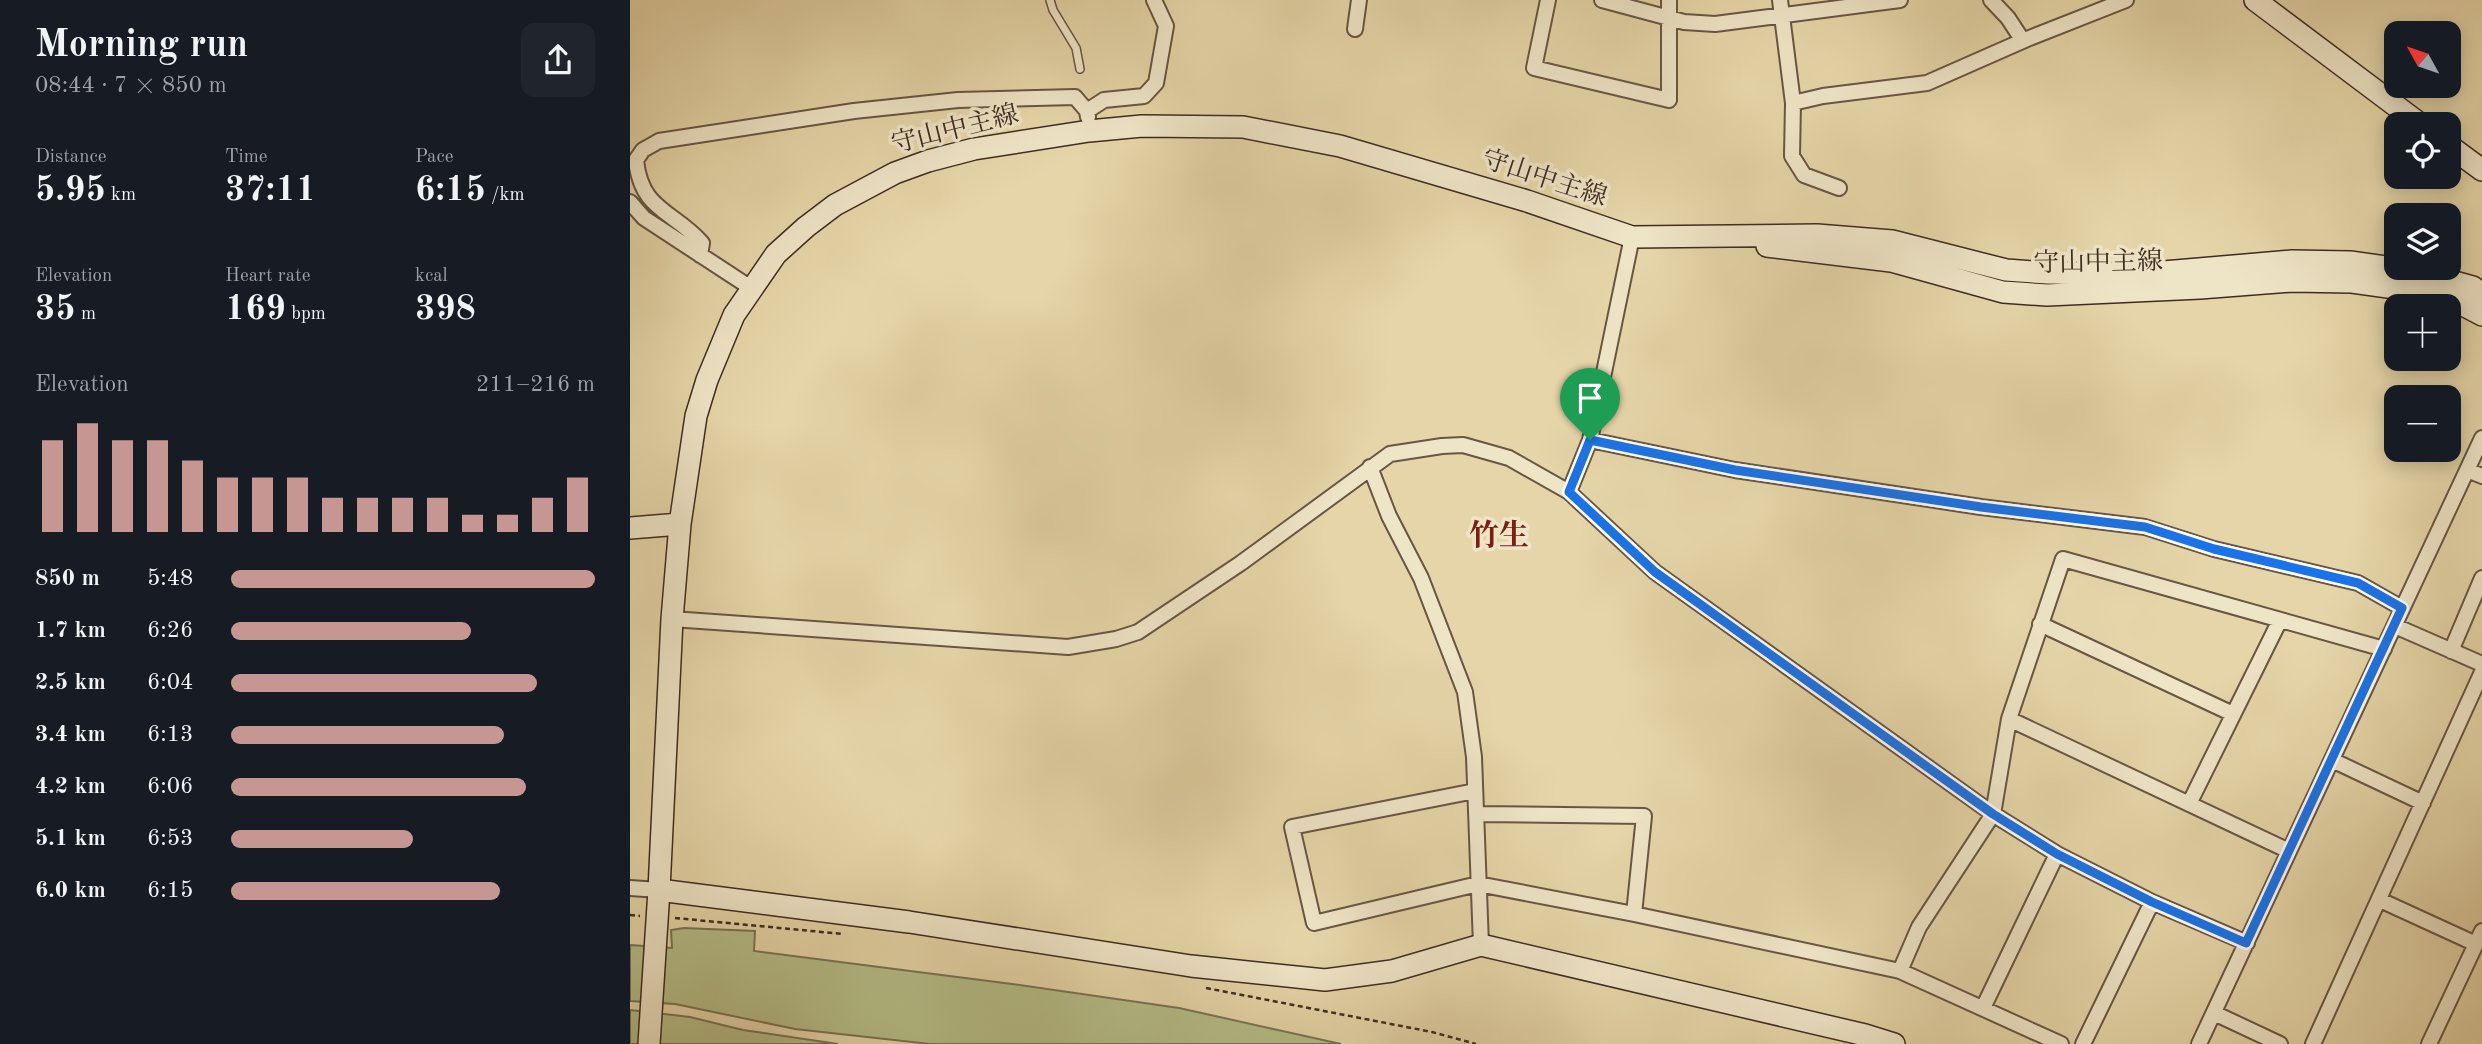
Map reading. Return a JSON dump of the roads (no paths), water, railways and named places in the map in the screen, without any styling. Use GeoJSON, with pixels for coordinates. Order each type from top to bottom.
{"type":"FeatureCollection","features":[{"type":"Feature","properties":{"kind":"main road"},"geometry":{"type":"LineString","coordinates":[[2255,0],[2404,112]]}},
{"type":"Feature","properties":{"kind":"main road","name":"守山中主線"},"geometry":{"type":"LineString","coordinates":[[649,1044],[672,619],[680,523],[696,416],[707,380],[734,315],[776,254],[806,227],[845,199],[895,173],[928,161],[1088,121],[1142,126],[1243,127],[1340,146],[1527,201],[1632,237],[1817,235],[1892,242],[2006,270],[2048,274],[2140,274],[2292,261],[2350,262],[2415,271],[2473,287],[2482,295]]}},
{"type":"Feature","properties":{"kind":"main road"},"geometry":{"type":"LineString","coordinates":[[2461,155],[2482,170]]}},
{"type":"Feature","properties":{"kind":"main road","name":"守山中主線"},"geometry":{"type":"LineString","coordinates":[[1717,237],[1817,254],[1891,261],[2003,292],[2047,295],[2292,281],[2352,282],[2410,290],[2463,305],[2482,314]]}},
{"type":"Feature","properties":{"kind":"main road"},"geometry":{"type":"LineString","coordinates":[[630,528],[680,523]]}},
{"type":"Feature","properties":{"kind":"main road"},"geometry":{"type":"LineString","coordinates":[[659,890],[909,922],[1191,966],[1325,980],[1392,971],[1481,945],[1894,1044]]}},
{"type":"Feature","properties":{"kind":"street"},"geometry":{"type":"LineString","coordinates":[[700,255],[702,243],[689,228],[655,206],[638,178],[636,160],[643,150],[659,141],[854,111],[958,100],[1075,97],[1088,121],[1104,100],[1144,96],[1156,83],[1166,26],[1154,0]]}},
{"type":"Feature","properties":{"kind":"street"},"geometry":{"type":"LineString","coordinates":[[1355,29],[1359,0]]}},
{"type":"Feature","properties":{"kind":"street"},"geometry":{"type":"LineString","coordinates":[[1548,0],[1534,68],[1669,100],[1669,0]]}},
{"type":"Feature","properties":{"kind":"street"},"geometry":{"type":"LineString","coordinates":[[1602,0],[1684,22],[1715,24],[1900,0]]}},
{"type":"Feature","properties":{"kind":"street"},"geometry":{"type":"LineString","coordinates":[[1780,0],[1793,103],[1792,156],[1804,175],[1839,188]]}},
{"type":"Feature","properties":{"kind":"street"},"geometry":{"type":"LineString","coordinates":[[1991,0],[2008,18],[2023,41]]}},
{"type":"Feature","properties":{"kind":"street"},"geometry":{"type":"LineString","coordinates":[[1793,103],[1823,96],[1927,83],[2126,0]]}},
{"type":"Feature","properties":{"kind":"street"},"geometry":{"type":"LineString","coordinates":[[630,202],[644,218],[751,288]]}},
{"type":"Feature","properties":{"kind":"street"},"geometry":{"type":"LineString","coordinates":[[1569,492],[1590,440],[1632,237]]}},
{"type":"Feature","properties":{"kind":"street"},"geometry":{"type":"LineString","coordinates":[[2199,1044],[2482,438]]}},
{"type":"Feature","properties":{"kind":"street"},"geometry":{"type":"LineString","coordinates":[[1590,440],[1735,470],[1981,507],[2145,527],[2214,549],[2358,583],[2402,608]]}},
{"type":"Feature","properties":{"kind":"street"},"geometry":{"type":"LineString","coordinates":[[672,619],[1068,647],[1116,639],[1138,632],[1204,589],[1390,454],[1464,445],[1509,458],[1569,492],[1655,572],[1993,814],[2057,854],[2152,902],[2246,943]]}},
{"type":"Feature","properties":{"kind":"street"},"geometry":{"type":"LineString","coordinates":[[1370,467],[1389,516],[1421,579],[1465,692],[1474,757],[1481,945]]}},
{"type":"Feature","properties":{"kind":"street"},"geometry":{"type":"LineString","coordinates":[[2467,470],[2482,476]]}},
{"type":"Feature","properties":{"kind":"street"},"geometry":{"type":"LineString","coordinates":[[1900,971],[1919,927],[1993,814],[2009,719],[2063,559],[2384,649]]}},
{"type":"Feature","properties":{"kind":"street"},"geometry":{"type":"LineString","coordinates":[[2451,651],[2482,578]]}},
{"type":"Feature","properties":{"kind":"street"},"geometry":{"type":"LineString","coordinates":[[2189,804],[2280,620]]}},
{"type":"Feature","properties":{"kind":"street"},"geometry":{"type":"LineString","coordinates":[[2040,624],[2234,714]]}},
{"type":"Feature","properties":{"kind":"street"},"geometry":{"type":"LineString","coordinates":[[2395,626],[2482,664]]}},
{"type":"Feature","properties":{"kind":"street"},"geometry":{"type":"LineString","coordinates":[[2313,1044],[2482,671]]}},
{"type":"Feature","properties":{"kind":"street"},"geometry":{"type":"LineString","coordinates":[[2009,719],[2289,851]]}},
{"type":"Feature","properties":{"kind":"street"},"geometry":{"type":"LineString","coordinates":[[2332,760],[2423,803]]}},
{"type":"Feature","properties":{"kind":"street"},"geometry":{"type":"LineString","coordinates":[[1475,791],[1292,827],[1314,923],[1478,884],[1634,914],[1900,971],[1983,1008],[2028,1037],[2061,1044]]}},
{"type":"Feature","properties":{"kind":"street"},"geometry":{"type":"LineString","coordinates":[[1476,814],[1644,816],[1634,914]]}},
{"type":"Feature","properties":{"kind":"street"},"geometry":{"type":"LineString","coordinates":[[1983,1008],[2057,854]]}},
{"type":"Feature","properties":{"kind":"street"},"geometry":{"type":"LineString","coordinates":[[630,888],[659,890]]}},
{"type":"Feature","properties":{"kind":"street"},"geometry":{"type":"LineString","coordinates":[[2380,900],[2476,944]]}},
{"type":"Feature","properties":{"kind":"street"},"geometry":{"type":"LineString","coordinates":[[2083,1044],[2152,902]]}},
{"type":"Feature","properties":{"kind":"street"},"geometry":{"type":"LineString","coordinates":[[2429,1044],[2482,930]]}},
{"type":"Feature","properties":{"kind":"street"},"geometry":{"type":"LineString","coordinates":[[2214,1013],[2280,1044]]}},
{"type":"Feature","properties":{"kind":"lane"},"geometry":{"type":"LineString","coordinates":[[1050,0],[1053,10],[1076,48],[1080,69]]}},
{"type":"Feature","properties":{"kind":"district","name":"竹生"},"geometry":{"type":"Point","coordinates":[1499,537]}}]}
